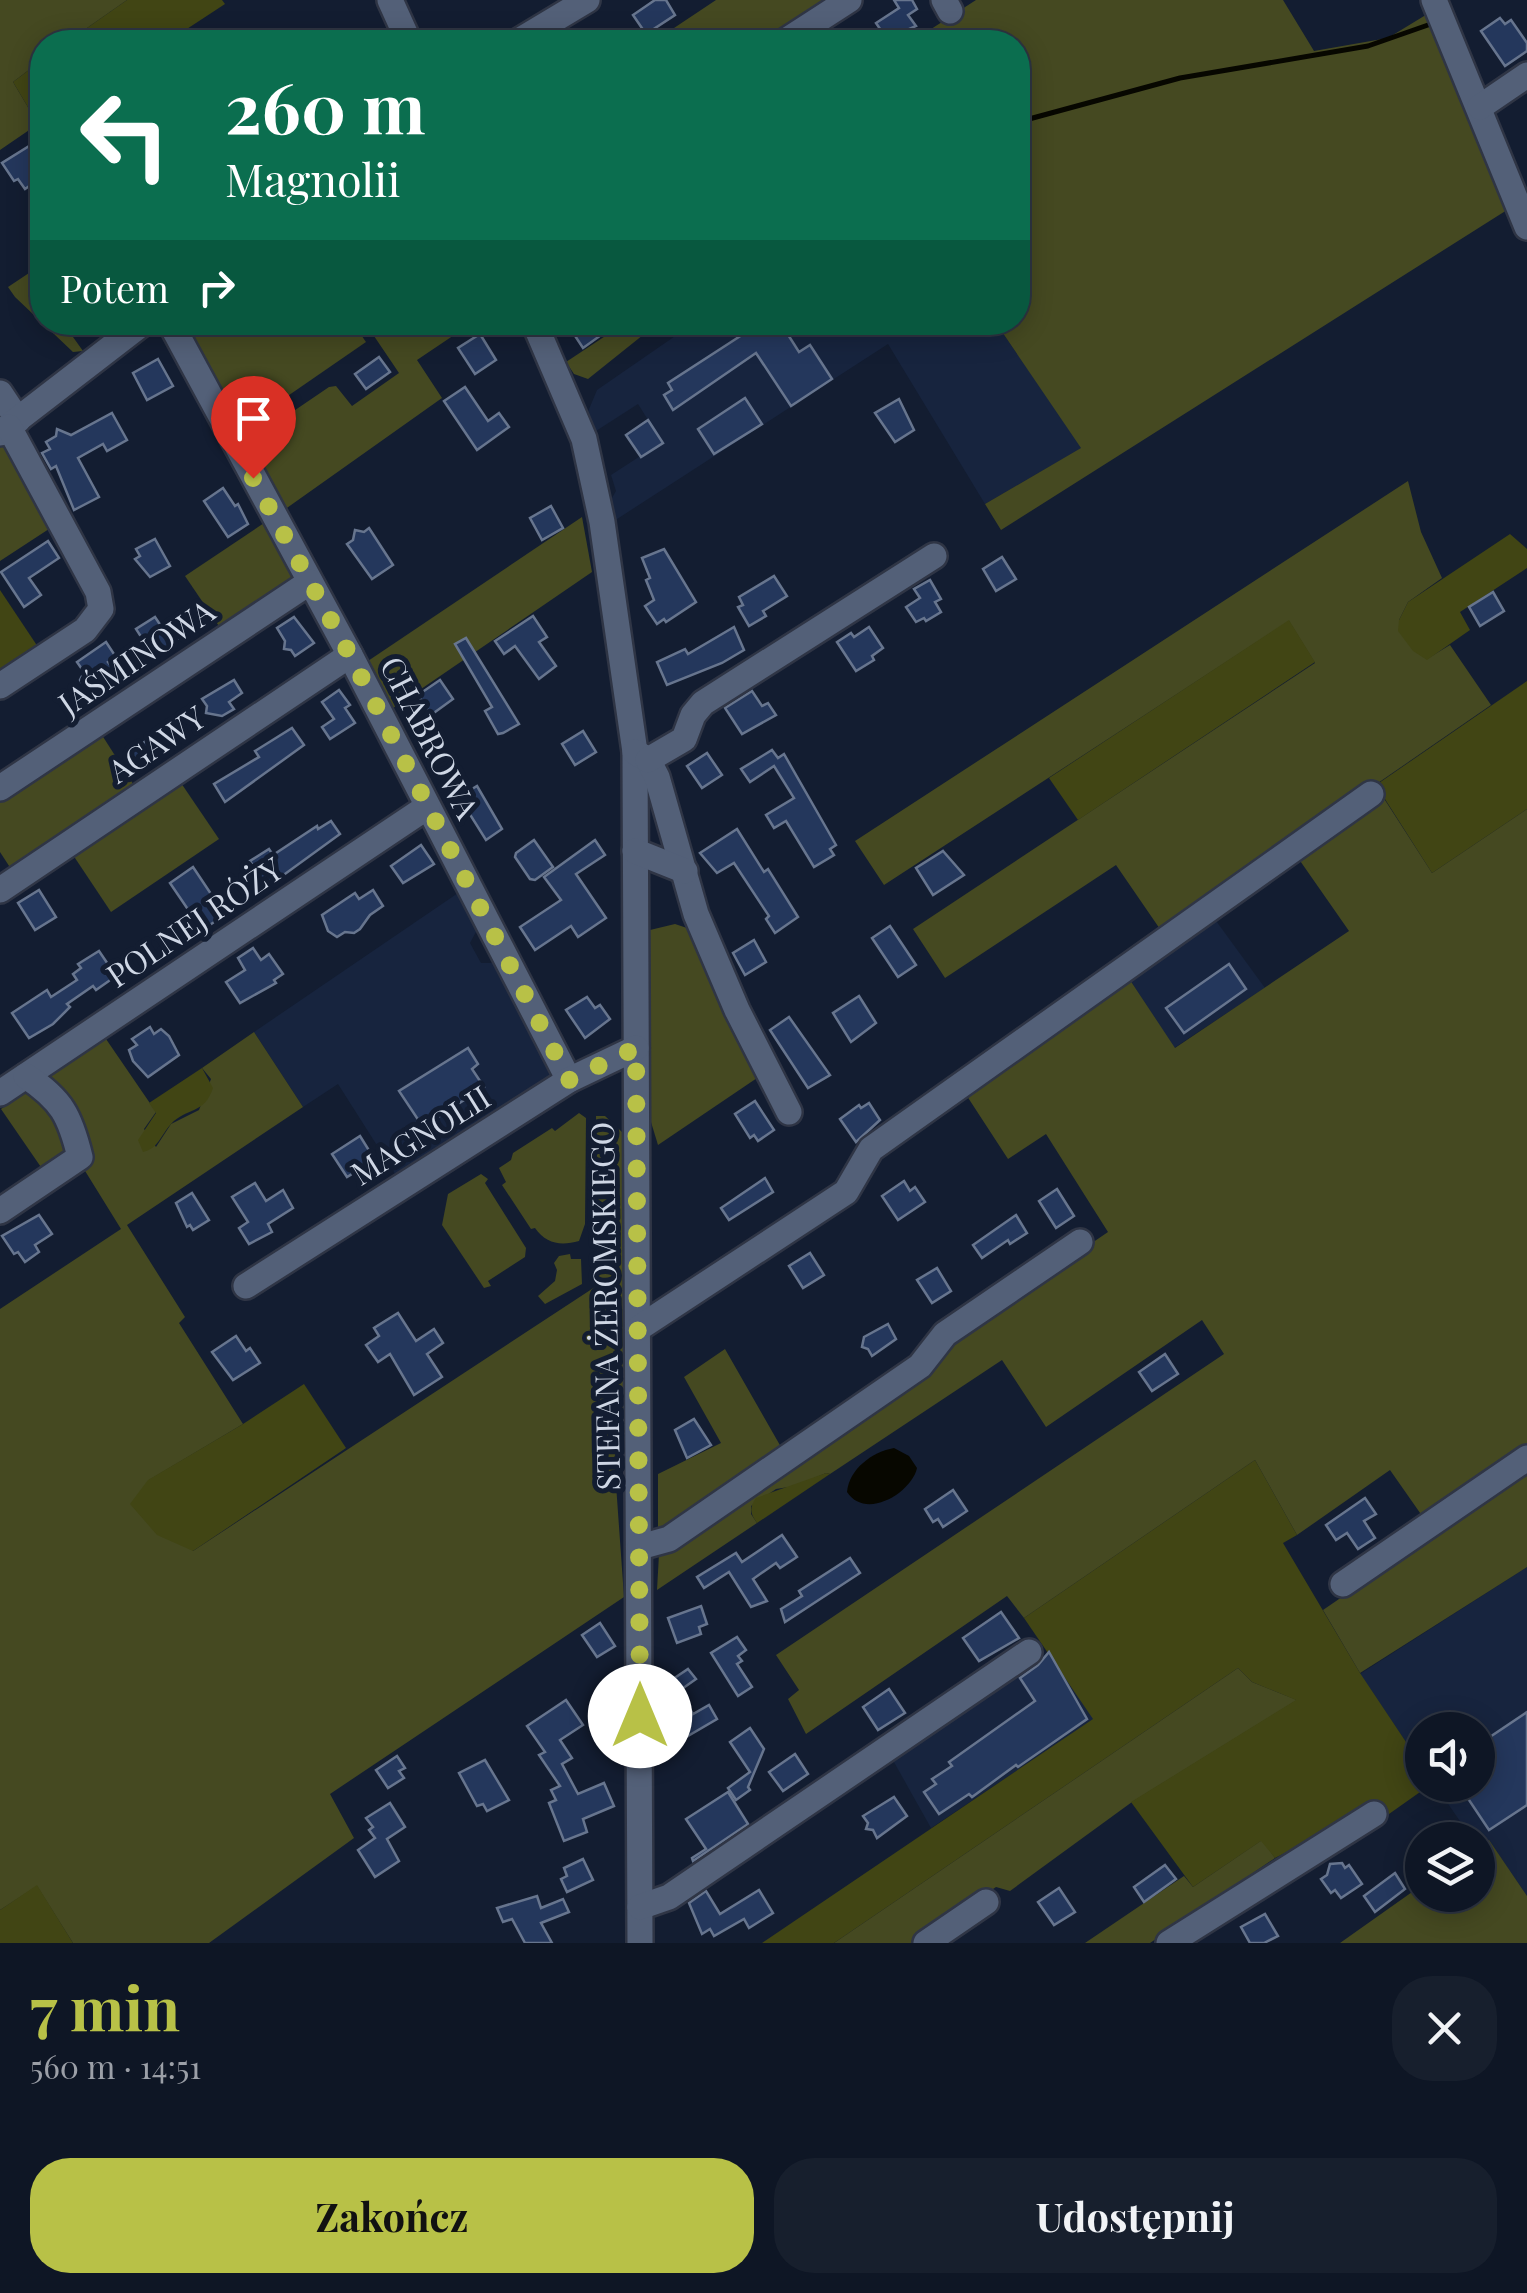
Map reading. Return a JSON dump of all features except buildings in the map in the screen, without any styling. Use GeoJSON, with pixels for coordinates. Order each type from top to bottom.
{"type":"FeatureCollection","features":[{"type":"Feature","properties":{"kind":"street"},"geometry":{"type":"LineString","coordinates":[[390,0],[404,30]]}},
{"type":"Feature","properties":{"kind":"street"},"geometry":{"type":"LineString","coordinates":[[537,30],[587,0]]}},
{"type":"Feature","properties":{"kind":"street"},"geometry":{"type":"LineString","coordinates":[[803,30],[849,0]]}},
{"type":"Feature","properties":{"kind":"street"},"geometry":{"type":"LineString","coordinates":[[1434,0],[1480,107],[1517,169],[1527,227]]}},
{"type":"Feature","properties":{"kind":"street"},"geometry":{"type":"LineString","coordinates":[[1480,107],[1527,75]]}},
{"type":"Feature","properties":{"kind":"street"},"geometry":{"type":"LineString","coordinates":[[9,427],[127,335]]}},
{"type":"Feature","properties":{"kind":"street","name":"CHABROWA"},"geometry":{"type":"LineString","coordinates":[[177,335],[350,655],[569,1080]]}},
{"type":"Feature","properties":{"kind":"street","name":"STEFANA ŻEROMSKIEGO"},"geometry":{"type":"LineString","coordinates":[[540,335],[584,439],[642,756],[636,851],[640,1943]]}},
{"type":"Feature","properties":{"kind":"street"},"geometry":{"type":"LineString","coordinates":[[0,393],[9,427],[98,592],[101,609],[85,630],[0,686]]}},
{"type":"Feature","properties":{"kind":"street"},"geometry":{"type":"LineString","coordinates":[[789,1112],[717,965],[696,914],[657,777],[642,756],[684,739],[692,714],[703,703],[934,556]]}},
{"type":"Feature","properties":{"kind":"street","name":"JAŚMINOWA"},"geometry":{"type":"LineString","coordinates":[[0,788],[310,582]]}},
{"type":"Feature","properties":{"kind":"street","name":"AGAWY"},"geometry":{"type":"LineString","coordinates":[[0,890],[350,655]]}},
{"type":"Feature","properties":{"kind":"street"},"geometry":{"type":"LineString","coordinates":[[640,1328],[846,1192],[871,1148],[1370,794]]}},
{"type":"Feature","properties":{"kind":"street","name":"POLNEJ RÓŻY"},"geometry":{"type":"LineString","coordinates":[[0,1093],[427,806]]}},
{"type":"Feature","properties":{"kind":"street"},"geometry":{"type":"LineString","coordinates":[[636,851],[684,872]]}},
{"type":"Feature","properties":{"kind":"street","name":"MAGNOLII"},"geometry":{"type":"LineString","coordinates":[[246,1286],[569,1080],[636,1048]]}},
{"type":"Feature","properties":{"kind":"street"},"geometry":{"type":"LineString","coordinates":[[0,1211],[80,1157],[72,1124],[63,1107],[26,1076]]}},
{"type":"Feature","properties":{"kind":"street"},"geometry":{"type":"LineString","coordinates":[[640,1547],[669,1540],[920,1366],[945,1334],[1080,1242]]}},
{"type":"Feature","properties":{"kind":"street"},"geometry":{"type":"LineString","coordinates":[[1342,1584],[1527,1458]]}},
{"type":"Feature","properties":{"kind":"street"},"geometry":{"type":"LineString","coordinates":[[640,1907],[669,1897],[1029,1652]]}},
{"type":"Feature","properties":{"kind":"street"},"geometry":{"type":"LineString","coordinates":[[1170,1943],[1374,1814]]}},
{"type":"Feature","properties":{"kind":"street"},"geometry":{"type":"LineString","coordinates":[[926,1943],[986,1902]]}},
{"type":"Feature","properties":{"kind":"shaded area"},"geometry":{"type":"Polygon","coordinates":[[[677,335],[1004,335],[1082,448],[985,504],[888,344],[614,521],[609,503],[616,491],[611,475],[662,442],[638,404],[596,431],[587,414],[597,390],[677,335]]]}},
{"type":"Feature","properties":{"kind":"shaded area"},"geometry":{"type":"Polygon","coordinates":[[[461,891],[477,930],[470,943],[481,963],[494,963],[552,1071],[551,1082],[399,1180],[338,1084],[303,1107],[254,1032],[461,891]]]}},
{"type":"Feature","properties":{"kind":"shaded area"},"geometry":{"type":"Polygon","coordinates":[[[1211,914],[1265,988],[1174,1048],[1126,974],[1211,914]]]}},
{"type":"Feature","properties":{"kind":"shaded area"},"geometry":{"type":"Polygon","coordinates":[[[894,1448],[909,1456],[917,1468],[907,1486],[876,1503],[855,1500],[847,1492],[857,1469],[878,1453],[894,1448]]]}},
{"type":"Feature","properties":{"kind":"shaded area"},"geometry":{"type":"Polygon","coordinates":[[[1527,1567],[1527,1896],[1495,1850],[1495,1822],[1461,1822],[1447,1802],[1495,1802],[1495,1712],[1405,1712],[1405,1741],[1360,1674],[1527,1567]]]}},
{"type":"Feature","properties":{"kind":"shaded area"},"geometry":{"type":"Polygon","coordinates":[[[1049,1652],[1094,1719],[931,1828],[890,1755],[1049,1652]]]}},
{"type":"Feature","properties":{"kind":"green space"},"geometry":{"type":"Polygon","coordinates":[[[0,0],[127,0],[84,30],[30,30],[30,69],[13,82],[30,111],[30,129],[0,150],[0,0]]]}},
{"type":"Feature","properties":{"kind":"green space"},"geometry":{"type":"Polygon","coordinates":[[[127,0],[222,0],[225,4],[185,30],[84,30],[127,0]]]}},
{"type":"Feature","properties":{"kind":"green space"},"geometry":{"type":"Polygon","coordinates":[[[716,0],[826,1],[781,30],[671,30],[716,0]]]}},
{"type":"Feature","properties":{"kind":"green space"},"geometry":{"type":"Polygon","coordinates":[[[976,0],[1283,0],[1314,51],[1388,38],[1429,13],[1507,210],[1001,530],[985,504],[1081,448],[1004,335],[1030,335],[1030,30],[930,30],[976,0]]]}},
{"type":"Feature","properties":{"kind":"green space"},"geometry":{"type":"Polygon","coordinates":[[[30,69],[30,111],[13,82],[30,69]]]}},
{"type":"Feature","properties":{"kind":"green space"},"geometry":{"type":"Polygon","coordinates":[[[29,273],[30,311],[15,297],[8,287],[29,273]]]}},
{"type":"Feature","properties":{"kind":"green space"},"geometry":{"type":"Polygon","coordinates":[[[55,335],[72,335],[83,351],[73,352],[55,335]]]}},
{"type":"Feature","properties":{"kind":"green space"},"geometry":{"type":"Polygon","coordinates":[[[189,335],[361,335],[366,342],[240,429],[189,335]]]}},
{"type":"Feature","properties":{"kind":"green space"},"geometry":{"type":"Polygon","coordinates":[[[454,335],[417,360],[442,398],[284,510],[248,442],[329,387],[336,386],[352,406],[399,373],[374,336],[454,335]]]}},
{"type":"Feature","properties":{"kind":"green space"},"geometry":{"type":"Polygon","coordinates":[[[607,335],[643,335],[588,379],[574,374],[566,362],[607,335]]]}},
{"type":"Feature","properties":{"kind":"green space"},"geometry":{"type":"Polygon","coordinates":[[[4,439],[52,527],[0,561],[0,441],[4,439]]]}},
{"type":"Feature","properties":{"kind":"green space"},"geometry":{"type":"Polygon","coordinates":[[[1408,481],[1421,532],[1442,578],[1408,602],[1399,620],[1427,659],[1450,645],[1491,705],[1162,932],[1116,865],[945,978],[913,929],[1315,663],[1289,621],[884,885],[855,841],[1408,481]]]}},
{"type":"Feature","properties":{"kind":"green space"},"geometry":{"type":"Polygon","coordinates":[[[582,517],[592,572],[386,713],[362,665],[582,517]]]}},
{"type":"Feature","properties":{"kind":"green space"},"geometry":{"type":"Polygon","coordinates":[[[267,521],[294,572],[293,585],[223,632],[185,576],[267,521]]]}},
{"type":"Feature","properties":{"kind":"green space"},"geometry":{"type":"Polygon","coordinates":[[[1510,534],[1527,549],[1527,568],[1460,612],[1470,630],[1427,660],[1413,651],[1398,631],[1408,602],[1510,534]]]}},
{"type":"Feature","properties":{"kind":"green space"},"geometry":{"type":"Polygon","coordinates":[[[0,590],[38,647],[0,673],[0,590]]]}},
{"type":"Feature","properties":{"kind":"green space"},"geometry":{"type":"Polygon","coordinates":[[[1289,620],[1315,662],[1078,820],[1049,778],[1289,620]]]}},
{"type":"Feature","properties":{"kind":"green space"},"geometry":{"type":"Polygon","coordinates":[[[1527,681],[1527,809],[1432,873],[1376,785],[1527,681]]]}},
{"type":"Feature","properties":{"kind":"green space"},"geometry":{"type":"Polygon","coordinates":[[[100,732],[137,790],[13,872],[0,852],[0,798],[100,732]]]}},
{"type":"Feature","properties":{"kind":"green space"},"geometry":{"type":"Polygon","coordinates":[[[179,780],[219,839],[111,912],[71,852],[179,780]]]}},
{"type":"Feature","properties":{"kind":"green space"},"geometry":{"type":"Polygon","coordinates":[[[1383,797],[1432,873],[1527,809],[1527,1450],[1425,1520],[1390,1470],[1297,1535],[1255,1460],[1024,1618],[1007,1596],[806,1734],[788,1699],[799,1690],[776,1655],[1224,1354],[1202,1320],[1046,1427],[1002,1360],[830,1474],[776,1489],[751,1506],[757,1523],[657,1590],[659,1554],[945,1343],[1108,1232],[1046,1134],[1008,1159],[963,1090],[1126,974],[1175,1048],[1349,931],[1296,855],[1383,797]]]}},
{"type":"Feature","properties":{"kind":"green space"},"geometry":{"type":"Polygon","coordinates":[[[675,924],[690,929],[760,1076],[658,1145],[651,1122],[650,930],[675,924]]]}},
{"type":"Feature","properties":{"kind":"green space"},"geometry":{"type":"Polygon","coordinates":[[[254,1032],[303,1107],[127,1225],[185,1317],[179,1323],[243,1424],[149,1480],[193,1551],[598,1285],[596,1116],[605,1116],[623,1133],[625,1404],[615,1470],[624,1597],[330,1794],[354,1838],[209,1943],[73,1943],[37,1886],[0,1910],[0,1309],[121,1229],[82,1166],[94,1155],[49,1077],[106,1039],[156,1112],[144,1129],[156,1147],[171,1124],[199,1110],[211,1079],[202,1068],[254,1032]]]}},
{"type":"Feature","properties":{"kind":"green space"},"geometry":{"type":"Polygon","coordinates":[[[202,1068],[213,1088],[205,1103],[177,1119],[156,1145],[143,1152],[138,1140],[156,1113],[149,1103],[202,1068]]]}},
{"type":"Feature","properties":{"kind":"green space"},"geometry":{"type":"Polygon","coordinates":[[[28,1090],[41,1096],[67,1135],[66,1159],[45,1173],[1,1109],[28,1090]]]}},
{"type":"Feature","properties":{"kind":"green space"},"geometry":{"type":"Polygon","coordinates":[[[579,1113],[586,1118],[585,1224],[579,1241],[554,1242],[531,1229],[502,1185],[506,1182],[499,1168],[511,1160],[513,1153],[579,1113]]]}},
{"type":"Feature","properties":{"kind":"green space"},"geometry":{"type":"Polygon","coordinates":[[[481,1174],[488,1179],[485,1183],[526,1248],[525,1257],[488,1281],[491,1286],[484,1288],[442,1225],[448,1194],[481,1174]]]}},
{"type":"Feature","properties":{"kind":"green space"},"geometry":{"type":"Polygon","coordinates":[[[570,1254],[571,1259],[581,1259],[582,1284],[545,1304],[538,1296],[555,1281],[554,1263],[559,1256],[570,1254]]]}},
{"type":"Feature","properties":{"kind":"green space"},"geometry":{"type":"Polygon","coordinates":[[[725,1349],[781,1447],[658,1531],[658,1474],[721,1443],[684,1377],[725,1349]]]}},
{"type":"Feature","properties":{"kind":"green space"},"geometry":{"type":"Polygon","coordinates":[[[304,1384],[346,1448],[193,1551],[157,1535],[130,1504],[148,1480],[304,1384]]]}},
{"type":"Feature","properties":{"kind":"green space"},"geometry":{"type":"Polygon","coordinates":[[[1255,1460],[1297,1535],[1283,1543],[1405,1740],[1406,1802],[1389,1814],[1372,1809],[1275,1858],[1261,1841],[1193,1887],[1131,1802],[1296,1700],[1252,1682],[1238,1668],[834,1943],[762,1943],[1093,1719],[1024,1618],[1255,1460]]]}},
{"type":"Feature","properties":{"kind":"green space"},"geometry":{"type":"Polygon","coordinates":[[[1527,1470],[1527,1567],[1360,1673],[1323,1610],[1527,1470]]]}},
{"type":"Feature","properties":{"kind":"green space"},"geometry":{"type":"Polygon","coordinates":[[[830,1474],[757,1523],[751,1510],[756,1498],[830,1474]]]}},
{"type":"Feature","properties":{"kind":"green space"},"geometry":{"type":"Polygon","coordinates":[[[1238,1668],[1252,1682],[1297,1700],[1132,1802],[1010,1891],[996,1887],[915,1943],[834,1943],[1238,1668]]]}},
{"type":"Feature","properties":{"kind":"green space"},"geometry":{"type":"Polygon","coordinates":[[[1262,1840],[1275,1858],[1150,1943],[1085,1943],[1184,1876],[1193,1887],[1262,1840]]]}},
{"type":"Feature","properties":{"kind":"green space"},"geometry":{"type":"Polygon","coordinates":[[[1495,1849],[1527,1896],[1527,1943],[1340,1943],[1405,1897],[1405,1912],[1495,1912],[1495,1849]]]}},
{"type":"Feature","properties":{"kind":"green space"},"geometry":{"type":"Polygon","coordinates":[[[37,1885],[73,1943],[0,1943],[0,1910],[37,1885]]]}},
{"type":"Feature","properties":{"kind":"waterway"},"geometry":{"type":"LineString","coordinates":[[1030,119],[1180,78],[1368,46],[1428,25]]}},
{"type":"Feature","properties":{"kind":"route"},"geometry":{"type":"LineString","coordinates":[[253,478],[350,655],[569,1080],[636,1048],[640,1716]]}}]}
